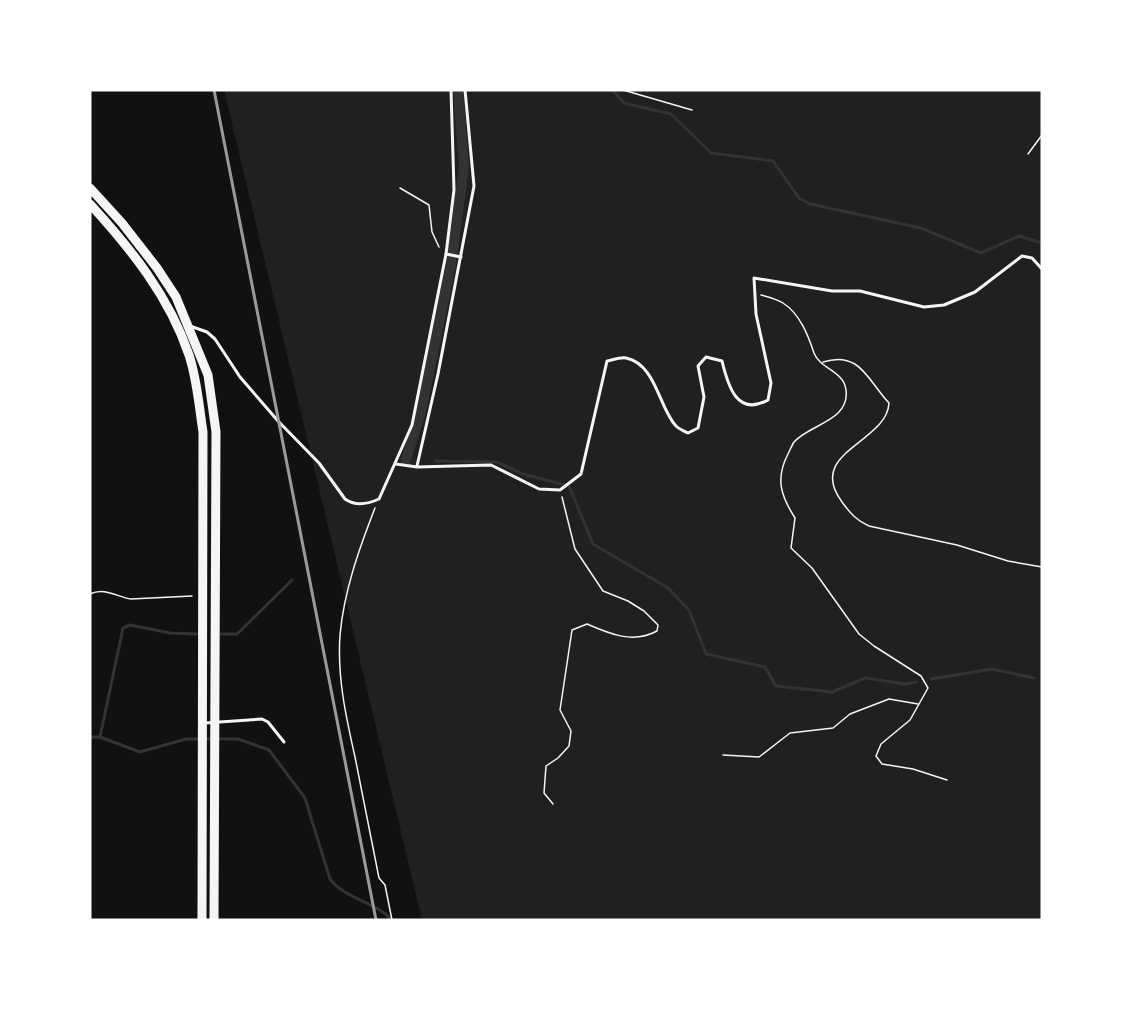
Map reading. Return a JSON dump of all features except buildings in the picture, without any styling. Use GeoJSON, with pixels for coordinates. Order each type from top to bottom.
{"type":"FeatureCollection","features":[{"type":"Feature","properties":{"kind":"main road"},"geometry":{"type":"LineString","coordinates":[[90,188],[122,223],[176,297],[208,375],[216,432],[214,920]]}},
{"type":"Feature","properties":{"kind":"main road"},"geometry":{"type":"LineString","coordinates":[[90,204],[124,243],[167,302],[189,355],[195,380],[203,432],[202,920]]}},
{"type":"Feature","properties":{"kind":"lane"},"geometry":{"type":"LineString","coordinates":[[189,326],[207,332],[215,339],[240,377],[319,463],[345,499],[364,504],[379,498],[412,426],[446,254],[454,190],[451,90]]}},
{"type":"Feature","properties":{"kind":"lane"},"geometry":{"type":"LineString","coordinates":[[417,466],[438,374],[474,186],[465,90]]}},
{"type":"Feature","properties":{"kind":"lane"},"geometry":{"type":"LineString","coordinates":[[446,254],[461,257]]}},
{"type":"Feature","properties":{"kind":"lane"},"geometry":{"type":"LineString","coordinates":[[396,464],[491,465],[539,489],[560,490],[581,474],[607,361],[626,358],[641,367],[651,378],[677,427],[688,433],[698,428],[702,412],[704,397],[698,366],[706,357],[722,361],[726,380],[732,393],[744,404],[757,406],[768,400],[771,383],[756,314],[754,278],[832,291],[860,291],[924,307],[944,305],[975,292],[1022,256],[1032,258],[1042,269]]}},
{"type":"Feature","properties":{"kind":"lane"},"geometry":{"type":"LineString","coordinates":[[203,723],[262,719],[268,722],[284,742]]}},
{"type":"Feature","properties":{"kind":"path"},"geometry":{"type":"LineString","coordinates":[[623,90],[692,110]]}},
{"type":"Feature","properties":{"kind":"path"},"geometry":{"type":"LineString","coordinates":[[1028,154],[1042,135]]}},
{"type":"Feature","properties":{"kind":"path"},"geometry":{"type":"LineString","coordinates":[[400,188],[429,205],[432,232],[437,245],[446,254]]}},
{"type":"Feature","properties":{"kind":"path"},"geometry":{"type":"LineString","coordinates":[[755,292],[782,303],[796,316],[808,334],[816,358],[841,377],[846,386],[847,397],[840,410],[827,423],[809,431],[794,442],[783,464],[780,486],[785,502],[795,518],[791,548],[812,568],[859,634],[921,676],[928,688],[910,720],[881,744],[876,756],[882,764],[913,769],[946,780]]}},
{"type":"Feature","properties":{"kind":"path"},"geometry":{"type":"LineString","coordinates":[[822,362],[834,358],[855,364],[871,378],[879,393],[889,403],[888,413],[876,428],[842,454],[832,476],[835,493],[858,521],[869,526],[957,545],[1008,561],[1042,567]]}},
{"type":"Feature","properties":{"kind":"path"},"geometry":{"type":"LineString","coordinates":[[553,804],[544,793],[546,766],[558,758],[569,746],[570,731],[560,710],[572,630],[587,624],[616,637],[645,637],[657,631],[658,625],[644,611],[603,591],[575,549],[560,490]]}},
{"type":"Feature","properties":{"kind":"path"},"geometry":{"type":"LineString","coordinates":[[379,498],[358,552],[345,603],[340,636],[340,670],[344,704],[379,878],[385,885],[392,920]]}},
{"type":"Feature","properties":{"kind":"path"},"geometry":{"type":"LineString","coordinates":[[90,594],[95,591],[113,592],[122,598],[131,599],[203,596]]}},
{"type":"Feature","properties":{"kind":"path"},"geometry":{"type":"LineString","coordinates":[[723,755],[759,757],[790,733],[833,728],[850,714],[889,699],[919,704]]}},
{"type":"Feature","properties":{"kind":"shaded area"},"geometry":{"type":"Polygon","coordinates":[[[224,90],[1042,90],[1042,920],[422,920],[224,90]]]}},
{"type":"Feature","properties":{"kind":"waterway"},"geometry":{"type":"LineString","coordinates":[[406,460],[421,412],[451,265],[464,167],[458,90]]}},
{"type":"Feature","properties":{"kind":"waterway"},"geometry":{"type":"LineString","coordinates":[[612,90],[624,103],[671,114],[711,153],[773,161],[799,198],[810,204],[921,228],[981,253],[1019,236],[1042,243]]}},
{"type":"Feature","properties":{"kind":"waterway"},"geometry":{"type":"LineString","coordinates":[[435,461],[497,462],[523,474],[569,486],[593,544],[668,588],[689,610],[706,654],[765,667],[776,686],[832,692],[865,678],[905,684],[916,682]]}},
{"type":"Feature","properties":{"kind":"waterway"},"geometry":{"type":"LineString","coordinates":[[221,634],[237,634],[292,580]]}},
{"type":"Feature","properties":{"kind":"waterway"},"geometry":{"type":"LineString","coordinates":[[100,737],[123,628],[130,625],[170,633],[197,634]]}},
{"type":"Feature","properties":{"kind":"waterway"},"geometry":{"type":"LineString","coordinates":[[931,679],[992,669],[1034,678]]}},
{"type":"Feature","properties":{"kind":"waterway"},"geometry":{"type":"LineString","coordinates":[[90,737],[100,737],[140,752],[186,739],[238,739],[269,750],[305,798],[330,879],[344,892],[377,909],[392,920]]}},
{"type":"Feature","properties":{"kind":"railway"},"geometry":{"type":"LineString","coordinates":[[214,90],[376,920]]}}]}
